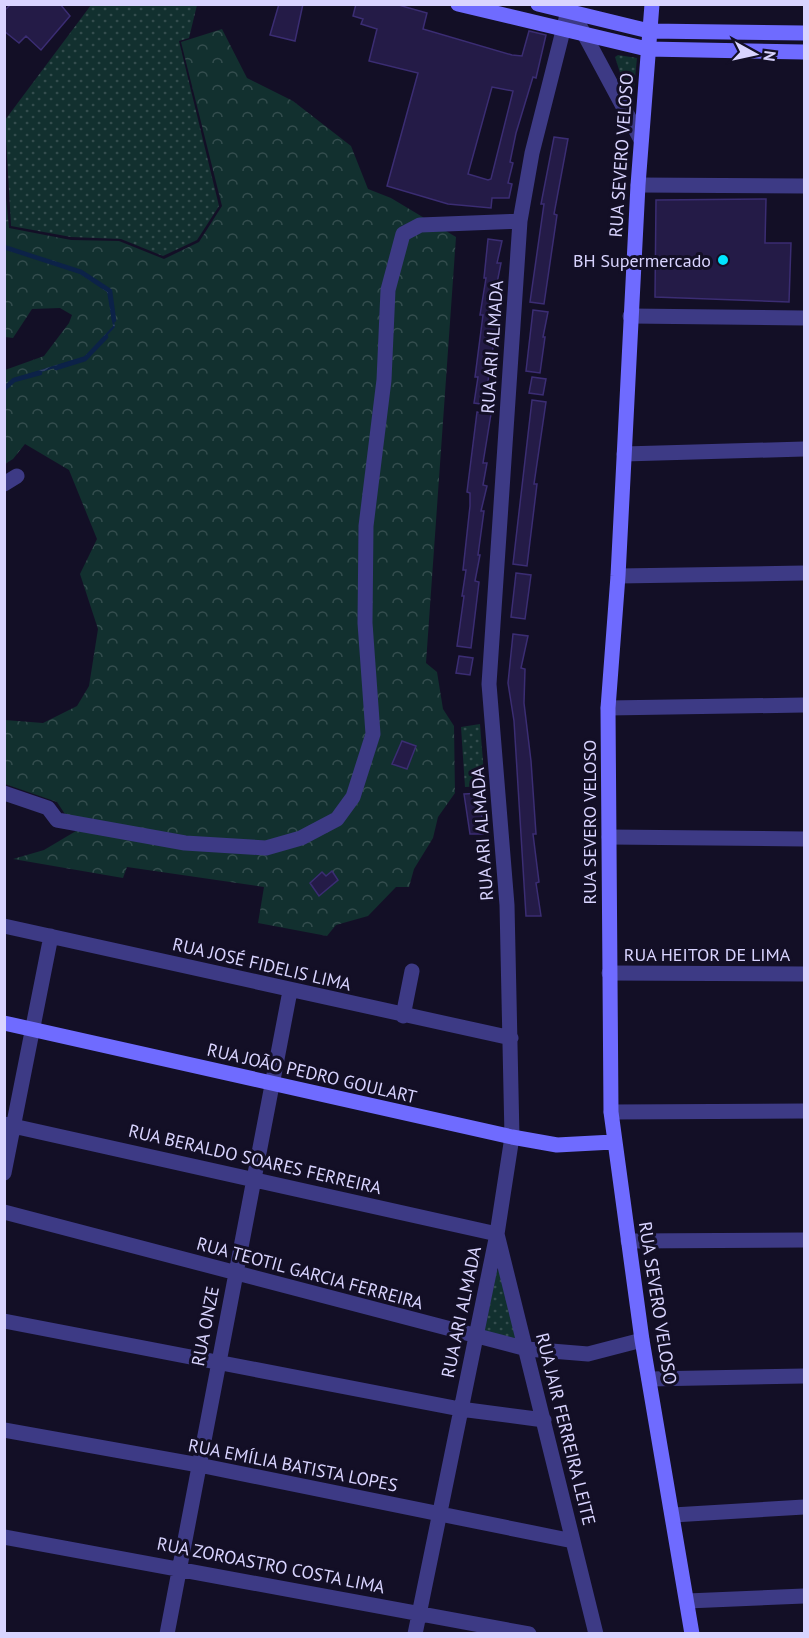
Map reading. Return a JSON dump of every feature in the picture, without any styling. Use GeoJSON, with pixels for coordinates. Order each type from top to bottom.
{"type":"FeatureCollection","features":[{"type":"Feature","properties":{"kind":"street"},"geometry":{"type":"LineString","coordinates":[[458,4],[647,49],[804,52]]}},
{"type":"Feature","properties":{"kind":"street"},"geometry":{"type":"LineString","coordinates":[[538,4],[569,9],[649,32],[804,33]]}},
{"type":"Feature","properties":{"kind":"street","name":"RUA SEVERO VELOSO"},"geometry":{"type":"LineString","coordinates":[[652,4],[638,185],[618,576],[608,708],[611,1112],[613,1142],[642,1340],[692,1634]]}},
{"type":"Feature","properties":{"kind":"street"},"geometry":{"type":"LineString","coordinates":[[569,9],[641,140]]}},
{"type":"Feature","properties":{"kind":"street","name":"RUA ARI ALMADA"},"geometry":{"type":"LineString","coordinates":[[415,1634],[497,1234],[512,1137],[507,905],[489,684],[520,221],[532,153],[569,9]]}},
{"type":"Feature","properties":{"kind":"street"},"geometry":{"type":"LineString","coordinates":[[638,185],[804,186]]}},
{"type":"Feature","properties":{"kind":"street"},"geometry":{"type":"LineString","coordinates":[[4,794],[48,808],[57,820],[185,843],[266,848],[302,838],[337,819],[353,797],[373,734],[365,623],[366,526],[384,380],[388,290],[403,234],[420,225],[520,221]]}},
{"type":"Feature","properties":{"kind":"street"},"geometry":{"type":"LineString","coordinates":[[630,316],[804,318]]}},
{"type":"Feature","properties":{"kind":"street"},"geometry":{"type":"LineString","coordinates":[[624,454],[804,449]]}},
{"type":"Feature","properties":{"kind":"street"},"geometry":{"type":"LineString","coordinates":[[618,576],[804,573]]}},
{"type":"Feature","properties":{"kind":"street"},"geometry":{"type":"LineString","coordinates":[[608,708],[804,705]]}},
{"type":"Feature","properties":{"kind":"street"},"geometry":{"type":"LineString","coordinates":[[609,837],[804,839]]}},
{"type":"Feature","properties":{"kind":"street","name":"RUA JOSÉ FIDELIS LIMA"},"geometry":{"type":"LineString","coordinates":[[4,926],[510,1038]]}},
{"type":"Feature","properties":{"kind":"street"},"geometry":{"type":"LineString","coordinates":[[4,1173],[9,1124],[34,1030],[51,936]]}},
{"type":"Feature","properties":{"kind":"street"},"geometry":{"type":"LineString","coordinates":[[403,1016],[412,971]]}},
{"type":"Feature","properties":{"kind":"street","name":"RUA HEITOR DE LIMA"},"geometry":{"type":"LineString","coordinates":[[609,973],[804,974]]}},
{"type":"Feature","properties":{"kind":"street","name":"RUA ONZE"},"geometry":{"type":"LineString","coordinates":[[167,1634],[290,991]]}},
{"type":"Feature","properties":{"kind":"street","name":"RUA JOÃO PEDRO GOULART"},"geometry":{"type":"LineString","coordinates":[[4,1023],[512,1137],[557,1145],[613,1142]]}},
{"type":"Feature","properties":{"kind":"street"},"geometry":{"type":"LineString","coordinates":[[611,1112],[804,1111]]}},
{"type":"Feature","properties":{"kind":"street","name":"RUA BERALDO SOARES FERREIRA"},"geometry":{"type":"LineString","coordinates":[[9,1124],[497,1234]]}},
{"type":"Feature","properties":{"kind":"street","name":"RUA TEOTIL GARCIA FERREIRA"},"geometry":{"type":"LineString","coordinates":[[4,1212],[236,1272],[475,1338],[527,1349],[588,1354],[642,1340]]}},
{"type":"Feature","properties":{"kind":"street","name":"RUA JAIR FERREIRA LEITE"},"geometry":{"type":"LineString","coordinates":[[497,1234],[596,1634]]}},
{"type":"Feature","properties":{"kind":"street"},"geometry":{"type":"LineString","coordinates":[[628,1241],[804,1240]]}},
{"type":"Feature","properties":{"kind":"street"},"geometry":{"type":"LineString","coordinates":[[4,1321],[460,1409],[544,1420]]}},
{"type":"Feature","properties":{"kind":"street"},"geometry":{"type":"LineString","coordinates":[[649,1379],[804,1376]]}},
{"type":"Feature","properties":{"kind":"street","name":"RUA EMÍLIA BATISTA LOPES"},"geometry":{"type":"LineString","coordinates":[[4,1430],[199,1465],[573,1541]]}},
{"type":"Feature","properties":{"kind":"street"},"geometry":{"type":"LineString","coordinates":[[673,1515],[804,1507]]}},
{"type":"Feature","properties":{"kind":"street","name":"RUA ZOROASTRO COSTA LIMA"},"geometry":{"type":"LineString","coordinates":[[4,1537],[529,1634]]}},
{"type":"Feature","properties":{"kind":"street"},"geometry":{"type":"LineString","coordinates":[[687,1602],[804,1596]]}},
{"type":"Feature","properties":{"kind":"green space"},"geometry":{"type":"Polygon","coordinates":[[[91,5],[197,5],[189,38],[179,41],[219,206],[197,240],[163,256],[121,239],[71,237],[11,226],[5,120],[91,5]]]}},
{"type":"Feature","properties":{"kind":"green space"},"geometry":{"type":"Polygon","coordinates":[[[222,29],[247,78],[293,101],[351,146],[368,189],[391,198],[456,237],[426,663],[437,672],[443,709],[454,726],[455,793],[438,817],[433,838],[414,869],[409,887],[396,887],[368,916],[336,925],[327,936],[258,923],[264,887],[127,867],[123,878],[13,859],[44,850],[76,831],[57,802],[5,784],[5,720],[43,723],[77,706],[89,686],[98,629],[80,574],[97,539],[69,470],[25,444],[13,459],[5,464],[5,370],[44,356],[69,323],[72,315],[60,308],[32,309],[13,338],[5,337],[4,178],[9,228],[71,240],[119,241],[164,259],[199,242],[222,206],[181,42],[222,29]]]}},
{"type":"Feature","properties":{"kind":"green space"},"geometry":{"type":"Polygon","coordinates":[[[618,55],[637,58],[633,99],[628,98],[615,57],[618,55]]]}},
{"type":"Feature","properties":{"kind":"green space"},"geometry":{"type":"Polygon","coordinates":[[[480,724],[485,786],[465,787],[461,727],[480,724]]]}},
{"type":"Feature","properties":{"kind":"green space"},"geometry":{"type":"Polygon","coordinates":[[[500,1268],[519,1334],[514,1341],[487,1335],[483,1328],[496,1272],[500,1268]]]}},
{"type":"Feature","properties":{"kind":"water"},"geometry":{"type":"Polygon","coordinates":[[[5,247],[81,272],[110,291],[115,327],[85,359],[15,380],[5,389],[14,378],[85,356],[113,326],[107,292],[79,273],[5,247]]]}},
{"type":"Feature","properties":{"kind":"building"},"geometry":{"type":"Polygon","coordinates":[[[11,4],[60,4],[70,16],[41,50],[26,36],[19,43],[4,31],[4,11],[11,4]]]}},
{"type":"Feature","properties":{"kind":"building"},"geometry":{"type":"Polygon","coordinates":[[[279,4],[303,4],[295,41],[270,35],[279,4]]]}},
{"type":"Feature","properties":{"kind":"building"},"geometry":{"type":"Polygon","coordinates":[[[356,4],[395,4],[427,13],[423,29],[522,56],[529,31],[546,35],[536,78],[533,77],[516,133],[510,162],[513,163],[508,183],[512,184],[509,198],[492,198],[491,208],[448,204],[387,186],[418,73],[369,61],[377,29],[361,24],[363,19],[353,16],[356,4]],[[492,87],[468,174],[491,179],[513,91],[492,87]]]}},
{"type":"Feature","properties":{"kind":"building"},"geometry":{"type":"Polygon","coordinates":[[[554,137],[568,139],[554,214],[557,215],[544,304],[530,302],[544,204],[541,204],[554,137]]]}},
{"type":"Feature","properties":{"kind":"building","name":"BH Supermercado"},"geometry":{"type":"Polygon","coordinates":[[[766,199],[765,243],[791,243],[789,302],[655,297],[656,200],[766,199]]]}},
{"type":"Feature","properties":{"kind":"building"},"geometry":{"type":"Polygon","coordinates":[[[488,239],[502,241],[497,263],[501,263],[496,288],[500,288],[494,314],[498,314],[487,388],[491,388],[488,405],[474,403],[488,239]]]}},
{"type":"Feature","properties":{"kind":"building"},"geometry":{"type":"Polygon","coordinates":[[[533,310],[548,312],[540,373],[526,371],[533,310]]]}},
{"type":"Feature","properties":{"kind":"building"},"geometry":{"type":"Polygon","coordinates":[[[532,377],[546,379],[543,395],[529,393],[532,377]]]}},
{"type":"Feature","properties":{"kind":"building"},"geometry":{"type":"Polygon","coordinates":[[[532,400],[546,402],[534,484],[537,484],[527,566],[513,564],[532,400]]]}},
{"type":"Feature","properties":{"kind":"building"},"geometry":{"type":"Polygon","coordinates":[[[477,412],[491,414],[483,463],[487,463],[483,485],[487,486],[481,511],[484,511],[475,581],[479,582],[471,648],[457,646],[466,570],[463,570],[470,506],[470,493],[467,492],[477,412]]]}},
{"type":"Feature","properties":{"kind":"building"},"geometry":{"type":"Polygon","coordinates":[[[516,573],[531,575],[525,619],[511,617],[516,573]]]}},
{"type":"Feature","properties":{"kind":"building"},"geometry":{"type":"Polygon","coordinates":[[[513,634],[528,636],[521,668],[525,669],[524,703],[531,761],[536,834],[533,834],[539,882],[536,883],[541,916],[526,916],[514,721],[508,683],[513,634]]]}},
{"type":"Feature","properties":{"kind":"building"},"geometry":{"type":"Polygon","coordinates":[[[459,656],[473,658],[470,675],[456,673],[459,656]]]}},
{"type":"Feature","properties":{"kind":"building"},"geometry":{"type":"Polygon","coordinates":[[[402,741],[416,746],[407,769],[392,764],[402,741]]]}},
{"type":"Feature","properties":{"kind":"building"},"geometry":{"type":"Polygon","coordinates":[[[484,793],[485,811],[481,811],[484,834],[470,834],[464,794],[484,793]]]}},
{"type":"Feature","properties":{"kind":"building"},"geometry":{"type":"Polygon","coordinates":[[[332,871],[338,880],[319,896],[310,883],[322,872],[326,876],[332,871]]]}},
{"type":"Feature","properties":{"kind":"waterway"},"geometry":{"type":"LineString","coordinates":[[4,247],[81,272],[110,291],[114,320]]}},
{"type":"Feature","properties":{"kind":"waterway"},"geometry":{"type":"LineString","coordinates":[[56,368],[85,359],[106,337]]}},
{"type":"Feature","properties":{"kind":"waterway"},"geometry":{"type":"LineString","coordinates":[[4,389],[14,380],[40,373]]}},
{"type":"Feature","properties":{"kind":"place","name":"BH Supermercado"},"geometry":{"type":"Point","coordinates":[723,260]}}]}
